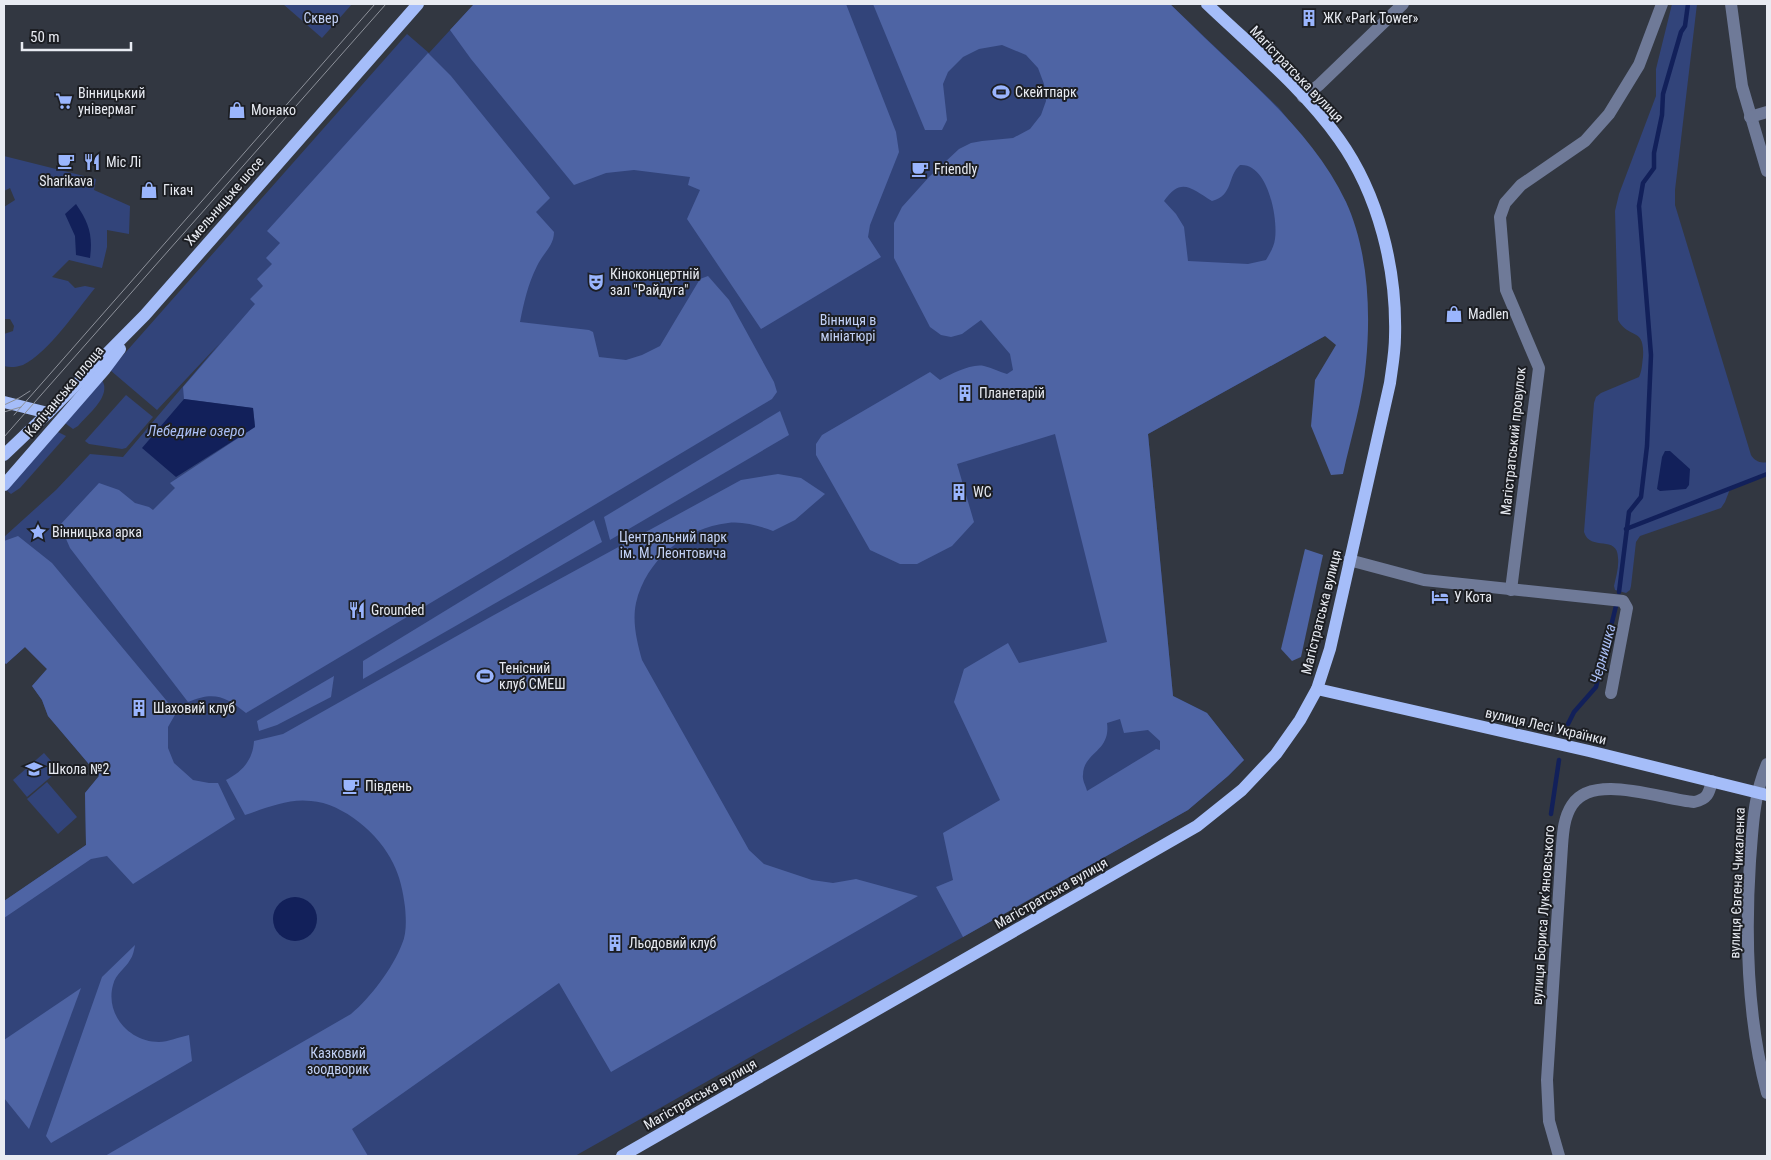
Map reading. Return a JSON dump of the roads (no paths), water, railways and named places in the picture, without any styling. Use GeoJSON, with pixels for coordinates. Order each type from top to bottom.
{"type":"FeatureCollection","features":[{"type":"Feature","properties":{"kind":"main road","name":"Хмельницьке шосе"},"geometry":{"type":"LineString","coordinates":[[48,413],[145,314],[418,4]]}},
{"type":"Feature","properties":{"kind":"main road","name":"Магістратська вулиця"},"geometry":{"type":"LineString","coordinates":[[622,1156],[1197,826],[1242,790],[1276,754],[1300,720],[1316,689],[1330,649],[1390,382],[1395,339],[1394,294],[1384,242],[1374,209],[1364,182],[1339,139],[1304,97],[1207,4]]}},
{"type":"Feature","properties":{"kind":"main road","name":"Калічанська площа"},"geometry":{"type":"LineString","coordinates":[[4,485],[105,369],[145,314]]}},
{"type":"Feature","properties":{"kind":"main road","name":"Калічанська площа"},"geometry":{"type":"LineString","coordinates":[[4,402],[48,413]]}},
{"type":"Feature","properties":{"kind":"main road","name":"Калічанська площа"},"geometry":{"type":"LineString","coordinates":[[4,455],[48,413]]}},
{"type":"Feature","properties":{"kind":"main road","name":"вулиця Лесі Українки"},"geometry":{"type":"LineString","coordinates":[[1316,689],[1560,744],[1762,794]]}},
{"type":"Feature","properties":{"kind":"street"},"geometry":{"type":"LineString","coordinates":[[1304,97],[1319,85],[1403,4]]}},
{"type":"Feature","properties":{"kind":"street","name":"Магістратський провулок"},"geometry":{"type":"LineString","coordinates":[[1511,590],[1538,368],[1506,290],[1500,217],[1505,202],[1522,185],[1585,141],[1609,114],[1639,64],[1662,4]]}},
{"type":"Feature","properties":{"kind":"street"},"geometry":{"type":"LineString","coordinates":[[1731,4],[1742,86],[1767,171]]}},
{"type":"Feature","properties":{"kind":"street"},"geometry":{"type":"LineString","coordinates":[[1750,117],[1767,112]]}},
{"type":"Feature","properties":{"kind":"street"},"geometry":{"type":"LineString","coordinates":[[1349,560],[1424,580],[1621,600],[1628,608],[1611,693]]}},
{"type":"Feature","properties":{"kind":"street","name":"вулиця Євгена Чикаленка"},"geometry":{"type":"LineString","coordinates":[[1767,764],[1762,794],[1754,806],[1749,883],[1748,964],[1757,1046],[1767,1093]]}},
{"type":"Feature","properties":{"kind":"street","name":"вулиця Бориса Лукʼяновського"},"geometry":{"type":"LineString","coordinates":[[1559,1156],[1549,1121],[1547,1080],[1563,829],[1567,815],[1575,800],[1594,790],[1616,789],[1694,802],[1705,799],[1709,795],[1712,781]]}},
{"type":"Feature","properties":{"kind":"water"},"geometry":{"type":"Polygon","coordinates":[[[76,204],[89,230],[91,243],[90,258],[76,255],[75,236],[65,214],[76,204]]]}},
{"type":"Feature","properties":{"kind":"water","name":"Лебедине озеро"},"geometry":{"type":"Polygon","coordinates":[[[184,399],[253,408],[255,427],[176,477],[142,448],[184,399]]]}},
{"type":"Feature","properties":{"kind":"water"},"geometry":{"type":"Polygon","coordinates":[[[1665,451],[1670,451],[1690,469],[1689,485],[1686,489],[1660,491],[1657,489],[1662,457],[1665,451]]]}},
{"type":"Feature","properties":{"kind":"water"},"geometry":{"type":"Polygon","coordinates":[[[299,897],[311,903],[316,910],[316,928],[311,935],[304,940],[291,941],[283,938],[276,931],[273,915],[276,907],[283,900],[299,897]]]}},
{"type":"Feature","properties":{"kind":"waterway"},"geometry":{"type":"LineString","coordinates":[[1619,592],[1629,512],[1641,497],[1647,446],[1651,355],[1639,206],[1643,183],[1654,168],[1654,153],[1662,115],[1663,94],[1681,32],[1685,26],[1688,4]]}},
{"type":"Feature","properties":{"kind":"waterway"},"geometry":{"type":"LineString","coordinates":[[1626,529],[1767,474]]}},
{"type":"Feature","properties":{"kind":"waterway","name":"Чернишка"},"geometry":{"type":"LineString","coordinates":[[1568,724],[1574,712],[1596,687],[1616,606]]}},
{"type":"Feature","properties":{"kind":"waterway","name":"Чернишка"},"geometry":{"type":"LineString","coordinates":[[1551,814],[1559,760]]}},
{"type":"Feature","properties":{"kind":"tram line"},"geometry":{"type":"LineString","coordinates":[[14,415],[375,4]]}},
{"type":"Feature","properties":{"kind":"tram line"},"geometry":{"type":"LineString","coordinates":[[4,437],[386,4]]}},
{"type":"Feature","properties":{"kind":"tram line"},"geometry":{"type":"LineString","coordinates":[[4,405],[30,391]]}},
{"type":"Feature","properties":{"kind":"tram line"},"geometry":{"type":"LineString","coordinates":[[4,412],[21,407]]}},
{"type":"Feature","properties":{"kind":"place","name":"ЖК «Park Tower»"},"geometry":{"type":"Point","coordinates":[1309,18]}},
{"type":"Feature","properties":{"kind":"place","name":"Скейтпарк"},"geometry":{"type":"Point","coordinates":[1001,92]}},
{"type":"Feature","properties":{"kind":"place","name":"Вінницький універмаг"},"geometry":{"type":"Point","coordinates":[64,101]}},
{"type":"Feature","properties":{"kind":"place","name":"Монако"},"geometry":{"type":"Point","coordinates":[237,110]}},
{"type":"Feature","properties":{"kind":"place","name":"Sharikava"},"geometry":{"type":"Point","coordinates":[66,161]}},
{"type":"Feature","properties":{"kind":"place","name":"Міс Лі"},"geometry":{"type":"Point","coordinates":[92,162]}},
{"type":"Feature","properties":{"kind":"place","name":"Friendly"},"geometry":{"type":"Point","coordinates":[920,169]}},
{"type":"Feature","properties":{"kind":"place","name":"Гікач"},"geometry":{"type":"Point","coordinates":[149,190]}},
{"type":"Feature","properties":{"kind":"place","name":"Кіноконцертній зал \"Райдуга\""},"geometry":{"type":"Point","coordinates":[596,282]}},
{"type":"Feature","properties":{"kind":"place","name":"Madlen"},"geometry":{"type":"Point","coordinates":[1454,314]}},
{"type":"Feature","properties":{"kind":"place","name":"Планетарій"},"geometry":{"type":"Point","coordinates":[965,393]}},
{"type":"Feature","properties":{"kind":"place","name":"WC"},"geometry":{"type":"Point","coordinates":[959,492]}},
{"type":"Feature","properties":{"kind":"place","name":"Вінницька арка"},"geometry":{"type":"Point","coordinates":[38,532]}},
{"type":"Feature","properties":{"kind":"place","name":"У Кота"},"geometry":{"type":"Point","coordinates":[1440,597]}},
{"type":"Feature","properties":{"kind":"place","name":"Grounded"},"geometry":{"type":"Point","coordinates":[357,610]}},
{"type":"Feature","properties":{"kind":"place","name":"Тенісний клуб СМЕШ"},"geometry":{"type":"Point","coordinates":[485,676]}},
{"type":"Feature","properties":{"kind":"place","name":"Шаховий клуб"},"geometry":{"type":"Point","coordinates":[139,708]}},
{"type":"Feature","properties":{"kind":"place","name":"Школа №2"},"geometry":{"type":"Point","coordinates":[34,769]}},
{"type":"Feature","properties":{"kind":"place","name":"Південь"},"geometry":{"type":"Point","coordinates":[351,786]}},
{"type":"Feature","properties":{"kind":"place","name":"Льодовий клуб"},"geometry":{"type":"Point","coordinates":[615,943]}},
{"type":"Feature","properties":{"kind":"park label","name":"Сквер"},"geometry":{"type":"Point","coordinates":[321,18]}},
{"type":"Feature","properties":{"kind":"park label","name":"Вінниця в мініатюрі"},"geometry":{"type":"Point","coordinates":[848,328]}},
{"type":"Feature","properties":{"kind":"park label","name":"Центральний парк ім. М. Леонтовича"},"geometry":{"type":"Point","coordinates":[673,546]}},
{"type":"Feature","properties":{"kind":"park label","name":"Казковий зоодворик"},"geometry":{"type":"Point","coordinates":[338,1062]}}]}
